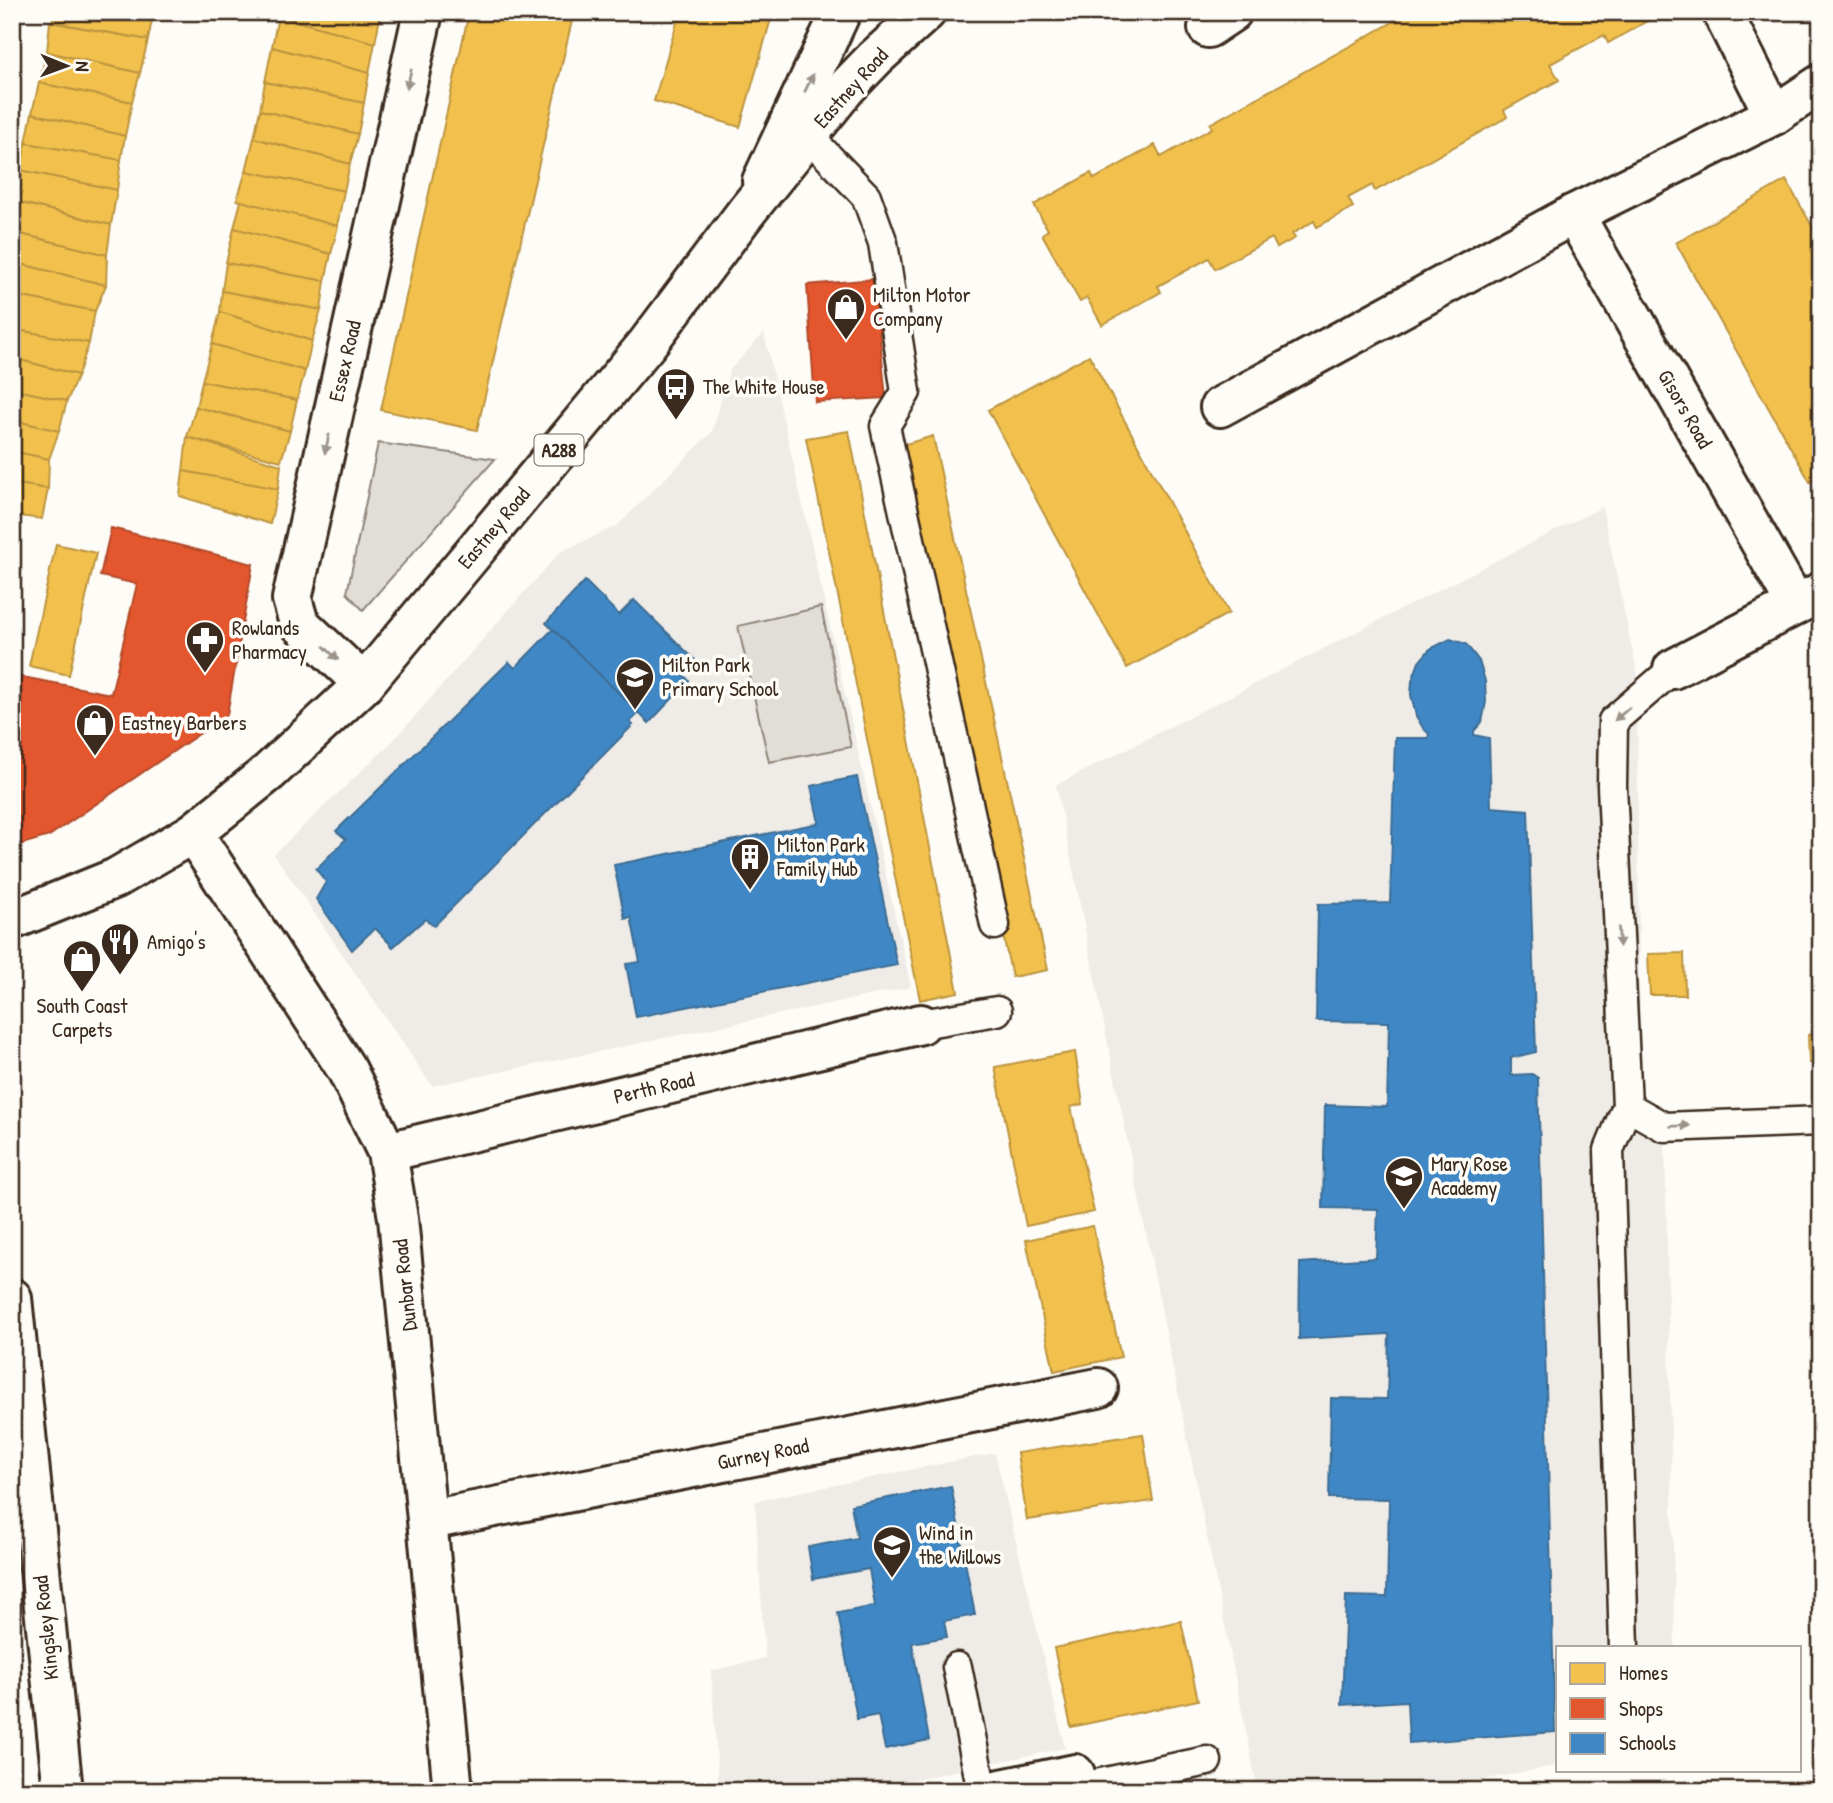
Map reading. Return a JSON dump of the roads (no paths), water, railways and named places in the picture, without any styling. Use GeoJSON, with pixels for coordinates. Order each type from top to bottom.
{"type":"FeatureCollection","features":[{"type":"Feature","properties":{"kind":"street","name":"Essex Road"},"geometry":{"type":"LineString","coordinates":[[364,684],[299,623],[292,599],[424,12]]}},
{"type":"Feature","properties":{"kind":"street"},"geometry":{"type":"LineString","coordinates":[[747,211],[841,12]]}},
{"type":"Feature","properties":{"kind":"street","name":"Eastney Road"},"geometry":{"type":"LineString","coordinates":[[12,920],[116,878],[193,833],[269,772],[364,684],[647,344],[747,211],[846,89],[875,58],[926,12]]}},
{"type":"Feature","properties":{"kind":"street"},"geometry":{"type":"LineString","coordinates":[[1722,12],[1774,115]]}},
{"type":"Feature","properties":{"kind":"street"},"geometry":{"type":"LineString","coordinates":[[1220,407],[1574,214],[1774,115],[1821,83]]}},
{"type":"Feature","properties":{"kind":"street","name":"Gisors Road"},"geometry":{"type":"LineString","coordinates":[[1574,214],[1808,599],[1673,669]]}},
{"type":"Feature","properties":{"kind":"street","name":"Dunbar Road"},"geometry":{"type":"LineString","coordinates":[[193,833],[347,1070],[387,1152],[398,1218],[453,1791]]}},
{"type":"Feature","properties":{"kind":"street","name":"Perth Road"},"geometry":{"type":"LineString","coordinates":[[387,1152],[921,1024]]}},
{"type":"Feature","properties":{"kind":"street","name":"Kingsley Road"},"geometry":{"type":"LineString","coordinates":[[12,1298],[62,1791]]}},
{"type":"Feature","properties":{"kind":"street","name":"Gurney Road"},"geometry":{"type":"LineString","coordinates":[[429,1520],[1098,1388]]}},
{"type":"Feature","properties":{"kind":"street"},"geometry":{"type":"LineString","coordinates":[[991,1791],[1077,1784]]}},
{"type":"Feature","properties":{"kind":"lane"},"geometry":{"type":"LineString","coordinates":[[807,136],[866,196],[883,243],[906,392],[885,426],[995,925]]}},
{"type":"Feature","properties":{"kind":"lane"},"geometry":{"type":"LineString","coordinates":[[1624,1646],[1609,1150],[1627,1106],[1612,786],[1613,721],[1673,669]]}},
{"type":"Feature","properties":{"kind":"lane"},"geometry":{"type":"LineString","coordinates":[[921,1024],[997,1011]]}},
{"type":"Feature","properties":{"kind":"lane"},"geometry":{"type":"LineString","coordinates":[[1627,1106],[1664,1127],[1821,1121]]}},
{"type":"Feature","properties":{"kind":"lane"},"geometry":{"type":"LineString","coordinates":[[957,1667],[982,1791]]}},
{"type":"Feature","properties":{"kind":"lane"},"geometry":{"type":"LineString","coordinates":[[1077,1784],[1207,1761]]}},
{"type":"Feature","properties":{"kind":"place","name":"Milton Motor Company"},"geometry":{"type":"Point","coordinates":[846,341]}},
{"type":"Feature","properties":{"kind":"place","name":"The White House"},"geometry":{"type":"Point","coordinates":[676,421]}},
{"type":"Feature","properties":{"kind":"place","name":"Rowlands Pharmacy"},"geometry":{"type":"Point","coordinates":[205,674]}},
{"type":"Feature","properties":{"kind":"place","name":"Milton Park Primary School"},"geometry":{"type":"Point","coordinates":[635,711]}},
{"type":"Feature","properties":{"kind":"place","name":"Eastney Barbers"},"geometry":{"type":"Point","coordinates":[95,757]}},
{"type":"Feature","properties":{"kind":"place","name":"Milton Park Family Hub"},"geometry":{"type":"Point","coordinates":[750,891]}},
{"type":"Feature","properties":{"kind":"place","name":"Amigo's"},"geometry":{"type":"Point","coordinates":[120,976]}},
{"type":"Feature","properties":{"kind":"place","name":"South Coast Carpets"},"geometry":{"type":"Point","coordinates":[82,993]}},
{"type":"Feature","properties":{"kind":"place","name":"Mary Rose Academy"},"geometry":{"type":"Point","coordinates":[1404,1210]}},
{"type":"Feature","properties":{"kind":"place","name":"Wind in the Willows"},"geometry":{"type":"Point","coordinates":[892,1579]}}]}
